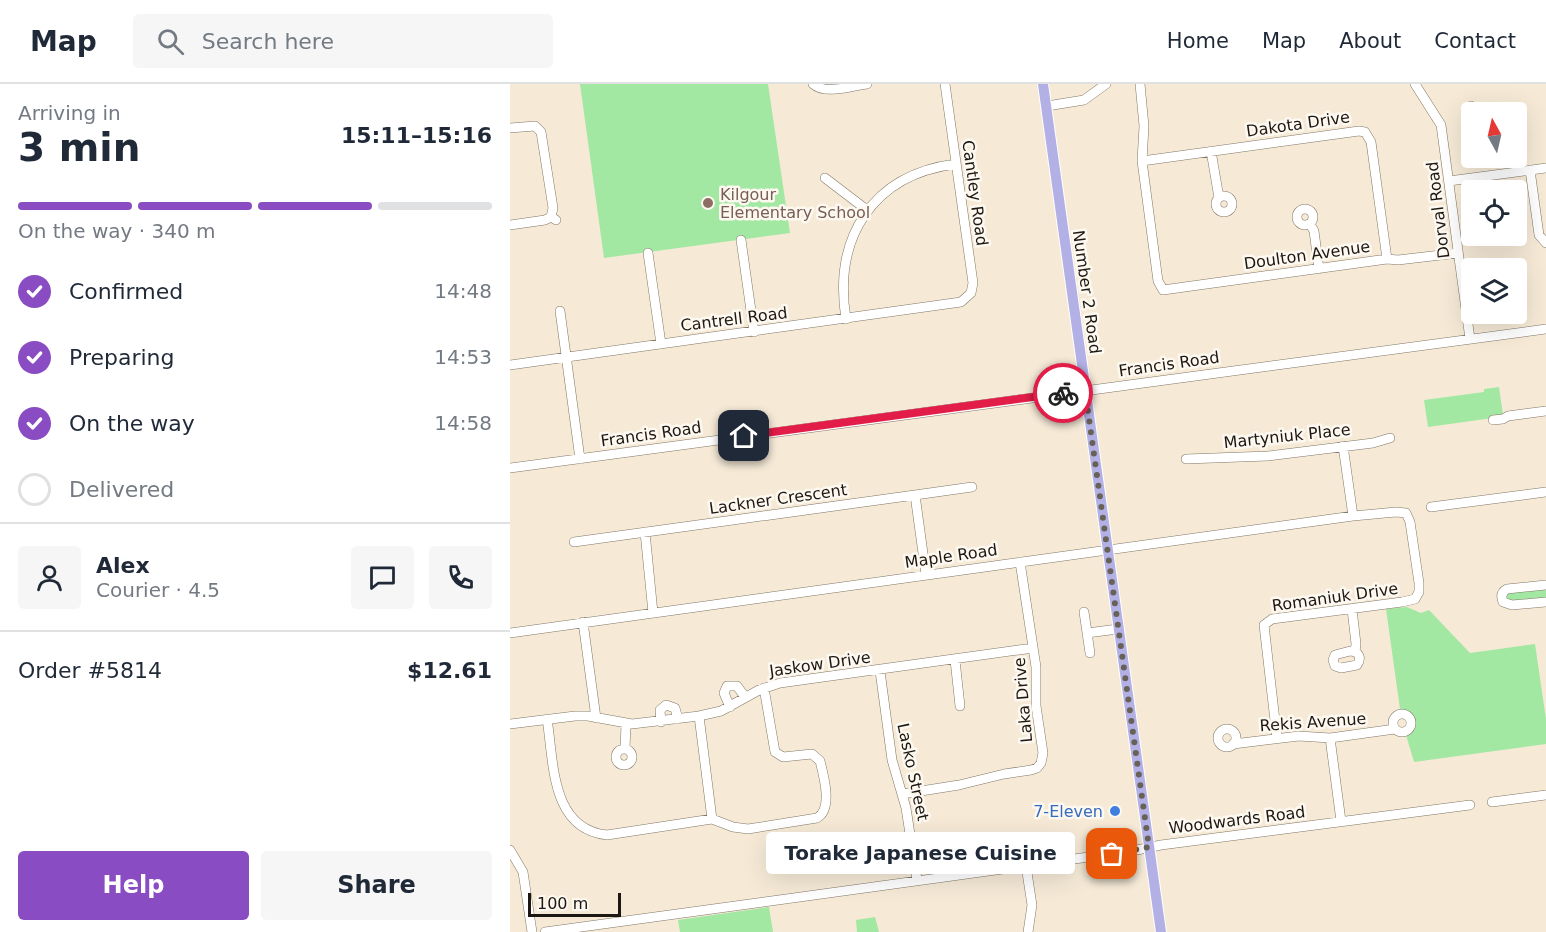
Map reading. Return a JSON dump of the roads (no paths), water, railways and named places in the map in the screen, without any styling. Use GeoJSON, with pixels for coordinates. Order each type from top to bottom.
{"type":"FeatureCollection","features":[{"type":"Feature","properties":{"kind":"main road","name":"Number 2 Road"},"geometry":{"type":"LineString","coordinates":[[1043,84],[1161,932]]}},
{"type":"Feature","properties":{"kind":"street"},"geometry":{"type":"LineString","coordinates":[[814,85],[825,89],[867,84]]}},
{"type":"Feature","properties":{"kind":"street","name":"Cantley Road"},"geometry":{"type":"LineString","coordinates":[[945,84],[973,283],[971,293],[961,302]]}},
{"type":"Feature","properties":{"kind":"street"},"geometry":{"type":"LineString","coordinates":[[1047,106],[1084,100],[1106,84]]}},
{"type":"Feature","properties":{"kind":"street"},"geometry":{"type":"LineString","coordinates":[[1140,84],[1144,126],[1142,161]]}},
{"type":"Feature","properties":{"kind":"street","name":"Dorval Road"},"geometry":{"type":"LineString","coordinates":[[1415,84],[1442,125],[1470,339]]}},
{"type":"Feature","properties":{"kind":"street"},"geometry":{"type":"LineString","coordinates":[[510,128],[535,126],[541,132],[554,218],[510,225]]}},
{"type":"Feature","properties":{"kind":"street","name":"Dakota Drive"},"geometry":{"type":"LineString","coordinates":[[1142,161],[1365,132],[1371,142],[1387,259]]}},
{"type":"Feature","properties":{"kind":"street"},"geometry":{"type":"LineString","coordinates":[[1211,151],[1219,198]]}},
{"type":"Feature","properties":{"kind":"street","name":"Doulton Avenue"},"geometry":{"type":"LineString","coordinates":[[1142,161],[1158,281],[1161,288],[1171,290],[1387,259],[1398,260],[1458,253]]}},
{"type":"Feature","properties":{"kind":"street"},"geometry":{"type":"LineString","coordinates":[[846,319],[842,291],[844,263],[851,240],[867,210],[889,189],[903,180],[928,169],[955,164]]}},
{"type":"Feature","properties":{"kind":"street"},"geometry":{"type":"LineString","coordinates":[[1449,181],[1546,168]]}},
{"type":"Feature","properties":{"kind":"street"},"geometry":{"type":"LineString","coordinates":[[1530,170],[1539,233],[1543,243]]}},
{"type":"Feature","properties":{"kind":"street"},"geometry":{"type":"LineString","coordinates":[[825,178],[867,210]]}},
{"type":"Feature","properties":{"kind":"street"},"geometry":{"type":"LineString","coordinates":[[1310,224],[1314,231],[1319,269]]}},
{"type":"Feature","properties":{"kind":"street"},"geometry":{"type":"LineString","coordinates":[[741,240],[754,332]]}},
{"type":"Feature","properties":{"kind":"street"},"geometry":{"type":"LineString","coordinates":[[648,253],[661,344]]}},
{"type":"Feature","properties":{"kind":"street","name":"Cantrell Road"},"geometry":{"type":"LineString","coordinates":[[510,365],[961,302]]}},
{"type":"Feature","properties":{"kind":"street"},"geometry":{"type":"LineString","coordinates":[[560,311],[580,459]]}},
{"type":"Feature","properties":{"kind":"street","name":"Francis Road"},"geometry":{"type":"LineString","coordinates":[[510,468],[1546,329]]}},
{"type":"Feature","properties":{"kind":"street"},"geometry":{"type":"LineString","coordinates":[[1493,420],[1546,411]]}},
{"type":"Feature","properties":{"kind":"street","name":"Martyniuk Place"},"geometry":{"type":"LineString","coordinates":[[1186,459],[1268,456],[1372,443],[1390,438]]}},
{"type":"Feature","properties":{"kind":"street"},"geometry":{"type":"LineString","coordinates":[[1343,446],[1353,516]]}},
{"type":"Feature","properties":{"kind":"street","name":"Lackner Crescent"},"geometry":{"type":"LineString","coordinates":[[574,542],[972,487]]}},
{"type":"Feature","properties":{"kind":"street"},"geometry":{"type":"LineString","coordinates":[[1431,507],[1546,492]]}},
{"type":"Feature","properties":{"kind":"street"},"geometry":{"type":"LineString","coordinates":[[915,495],[926,575]]}},
{"type":"Feature","properties":{"kind":"street","name":"Maple Road"},"geometry":{"type":"LineString","coordinates":[[510,633],[1107,549],[1396,512]]}},
{"type":"Feature","properties":{"kind":"street","name":"Romaniuk Drive"},"geometry":{"type":"LineString","coordinates":[[1277,738],[1263,630],[1265,621],[1420,599],[1410,522],[1406,513],[1396,512]]}},
{"type":"Feature","properties":{"kind":"street"},"geometry":{"type":"LineString","coordinates":[[645,532],[653,613]]}},
{"type":"Feature","properties":{"kind":"street","name":"Laka Drive"},"geometry":{"type":"LineString","coordinates":[[902,794],[959,785],[1037,768],[1041,764],[1043,753],[1036,706],[1036,667],[1020,562]]}},
{"type":"Feature","properties":{"kind":"street"},"geometry":{"type":"LineString","coordinates":[[1546,585],[1509,588],[1502,595],[1503,602],[1509,605],[1546,602]]}},
{"type":"Feature","properties":{"kind":"street"},"geometry":{"type":"LineString","coordinates":[[1352,609],[1356,644],[1354,652]]}},
{"type":"Feature","properties":{"kind":"street"},"geometry":{"type":"LineString","coordinates":[[1084,612],[1090,653]]}},
{"type":"Feature","properties":{"kind":"street"},"geometry":{"type":"LineString","coordinates":[[583,622],[596,718]]}},
{"type":"Feature","properties":{"kind":"street"},"geometry":{"type":"LineString","coordinates":[[1087,633],[1118,629]]}},
{"type":"Feature","properties":{"kind":"street","name":"Jaskow Drive"},"geometry":{"type":"LineString","coordinates":[[510,724],[575,716],[626,724],[661,722],[699,716],[730,707],[764,688],[790,681],[1033,648]]}},
{"type":"Feature","properties":{"kind":"street"},"geometry":{"type":"LineString","coordinates":[[955,660],[960,706]]}},
{"type":"Feature","properties":{"kind":"street","name":"Lasko Street"},"geometry":{"type":"LineString","coordinates":[[880,670],[893,766],[909,820],[917,880]]}},
{"type":"Feature","properties":{"kind":"street"},"geometry":{"type":"LineString","coordinates":[[730,707],[724,693],[727,686],[737,686],[745,697]]}},
{"type":"Feature","properties":{"kind":"street"},"geometry":{"type":"LineString","coordinates":[[547,719],[558,793],[568,812],[590,832],[607,835],[712,819],[733,827],[748,829],[821,816],[825,809],[821,765],[818,758],[808,753],[783,757],[775,752],[764,688]]}},
{"type":"Feature","properties":{"kind":"street"},"geometry":{"type":"LineString","coordinates":[[661,722],[660,710],[663,706],[669,705],[675,708],[678,719]]}},
{"type":"Feature","properties":{"kind":"street"},"geometry":{"type":"LineString","coordinates":[[699,716],[712,819]]}},
{"type":"Feature","properties":{"kind":"street"},"geometry":{"type":"LineString","coordinates":[[625,749],[626,724]]}},
{"type":"Feature","properties":{"kind":"street","name":"Rekis Avenue"},"geometry":{"type":"LineString","coordinates":[[1233,744],[1306,736],[1330,738],[1395,729]]}},
{"type":"Feature","properties":{"kind":"street"},"geometry":{"type":"LineString","coordinates":[[1330,738],[1341,821]]}},
{"type":"Feature","properties":{"kind":"street"},"geometry":{"type":"LineString","coordinates":[[1492,802],[1546,795]]}},
{"type":"Feature","properties":{"kind":"street","name":"Woodwards Road"},"geometry":{"type":"LineString","coordinates":[[545,932],[1149,847],[1470,805]]}},
{"type":"Feature","properties":{"kind":"street"},"geometry":{"type":"LineString","coordinates":[[510,850],[523,872],[532,932]]}},
{"type":"Feature","properties":{"kind":"street"},"geometry":{"type":"LineString","coordinates":[[1026,866],[1032,905],[1028,932]]}},
{"type":"Feature","properties":{"kind":"place","name":"Kilgour Elementary School"},"geometry":{"type":"Point","coordinates":[708,203]}},
{"type":"Feature","properties":{"kind":"place","name":"7-Eleven"},"geometry":{"type":"Point","coordinates":[1115,811]}},
{"type":"Feature","properties":{"kind":"place","name":"Torake Japanese Cuisine"},"geometry":{"type":"Point","coordinates":[1112,854]}}]}
